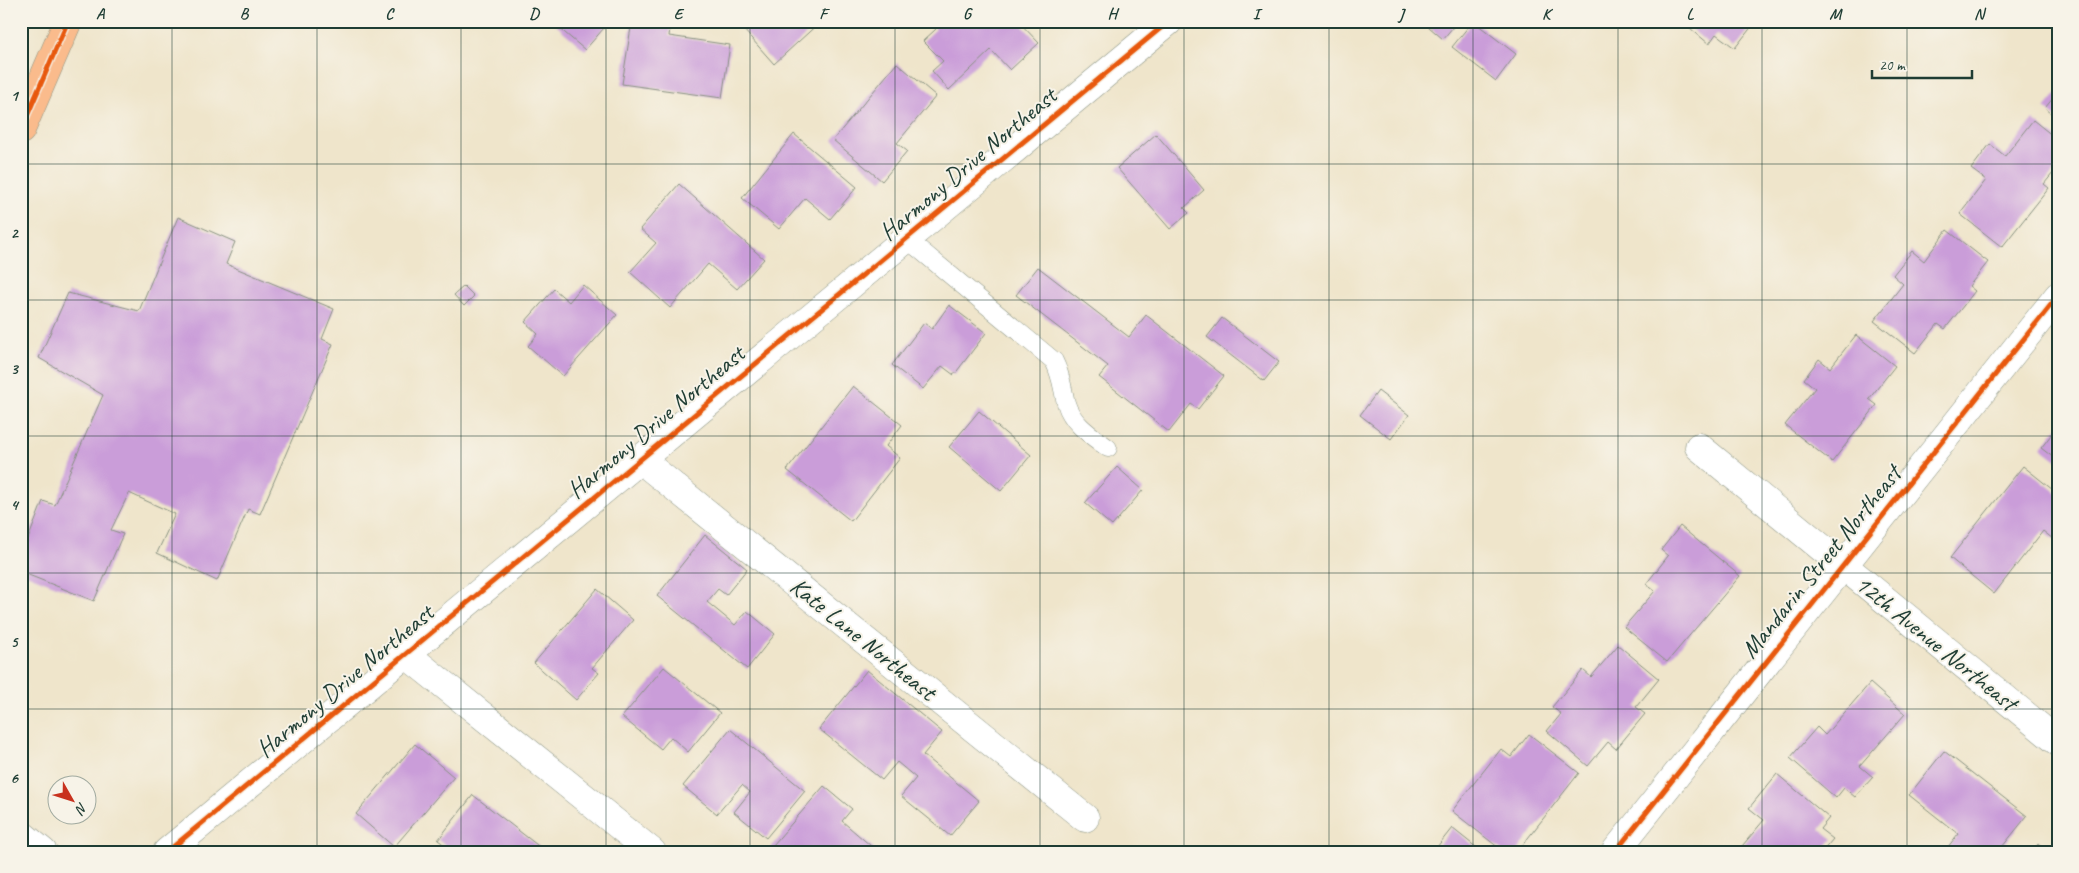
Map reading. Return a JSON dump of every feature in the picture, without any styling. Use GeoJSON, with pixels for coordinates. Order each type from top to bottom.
{"type":"FeatureCollection","features":[{"type":"Feature","properties":{"kind":"main road"},"geometry":{"type":"LineString","coordinates":[[21,130],[68,21]]}},
{"type":"Feature","properties":{"kind":"street","name":"Harmony Drive Northeast"},"geometry":{"type":"LineString","coordinates":[[167,852],[407,655],[1169,21]]}},
{"type":"Feature","properties":{"kind":"street","name":"Mandarin Street Northeast"},"geometry":{"type":"LineString","coordinates":[[1615,852],[2058,296]]}},
{"type":"Feature","properties":{"kind":"street","name":"12th Avenue Northeast"},"geometry":{"type":"LineString","coordinates":[[1699,447],[2058,742]]}},
{"type":"Feature","properties":{"kind":"street","name":"Kate Lane Northeast"},"geometry":{"type":"LineString","coordinates":[[641,460],[1085,818]]}},
{"type":"Feature","properties":{"kind":"street"},"geometry":{"type":"LineString","coordinates":[[407,655],[652,852]]}},
{"type":"Feature","properties":{"kind":"street"},"geometry":{"type":"LineString","coordinates":[[21,834],[43,852]]}},
{"type":"Feature","properties":{"kind":"lane"},"geometry":{"type":"LineString","coordinates":[[906,239],[1054,362],[1062,378],[1067,404],[1080,427],[1108,448]]}},
{"type":"Feature","properties":{"kind":"building"},"geometry":{"type":"Polygon","coordinates":[[[551,21],[610,21],[585,50],[551,21]]]}},
{"type":"Feature","properties":{"kind":"building"},"geometry":{"type":"Polygon","coordinates":[[[632,21],[671,21],[669,36],[730,45],[722,98],[622,84],[632,21]]]}},
{"type":"Feature","properties":{"kind":"building"},"geometry":{"type":"Polygon","coordinates":[[[736,21],[821,21],[774,64],[736,21]]]}},
{"type":"Feature","properties":{"kind":"building"},"geometry":{"type":"Polygon","coordinates":[[[928,21],[1018,21],[1039,43],[1010,70],[991,50],[949,90],[932,71],[943,61],[923,41],[936,29],[928,21]]]}},
{"type":"Feature","properties":{"kind":"building"},"geometry":{"type":"Polygon","coordinates":[[[1422,21],[1458,21],[1443,39],[1422,21]]]}},
{"type":"Feature","properties":{"kind":"building"},"geometry":{"type":"Polygon","coordinates":[[[1473,21],[1516,54],[1496,81],[1452,47],[1473,21]]]}},
{"type":"Feature","properties":{"kind":"building"},"geometry":{"type":"Polygon","coordinates":[[[1696,21],[1756,21],[1735,48],[1716,34],[1709,44],[1690,28],[1696,21]]]}},
{"type":"Feature","properties":{"kind":"building"},"geometry":{"type":"Polygon","coordinates":[[[897,63],[936,96],[897,143],[907,151],[882,181],[833,140],[897,63]]]}},
{"type":"Feature","properties":{"kind":"building"},"geometry":{"type":"Polygon","coordinates":[[[2058,92],[2058,119],[2045,108],[2058,92]]]}},
{"type":"Feature","properties":{"kind":"building"},"geometry":{"type":"Polygon","coordinates":[[[2033,120],[2058,140],[2058,167],[2044,184],[2049,188],[2002,247],[1960,214],[1986,180],[1971,169],[1990,144],[2005,156],[2033,120]]]}},
{"type":"Feature","properties":{"kind":"building"},"geometry":{"type":"Polygon","coordinates":[[[794,134],[857,187],[830,219],[805,198],[779,229],[742,198],[794,134]]]}},
{"type":"Feature","properties":{"kind":"building"},"geometry":{"type":"Polygon","coordinates":[[[1156,134],[1204,190],[1184,208],[1189,213],[1170,229],[1117,168],[1156,134]]]}},
{"type":"Feature","properties":{"kind":"building"},"geometry":{"type":"Polygon","coordinates":[[[679,184],[764,259],[737,289],[708,264],[670,308],[630,272],[656,243],[640,229],[679,184]]]}},
{"type":"Feature","properties":{"kind":"building"},"geometry":{"type":"Polygon","coordinates":[[[178,217],[235,242],[226,264],[334,309],[322,339],[333,344],[260,514],[248,509],[217,581],[157,553],[175,514],[129,493],[111,530],[123,534],[94,601],[21,572],[21,557],[43,501],[55,505],[103,395],[39,358],[68,293],[139,311],[178,217]]]}},
{"type":"Feature","properties":{"kind":"building"},"geometry":{"type":"Polygon","coordinates":[[[1947,230],[1988,262],[1969,286],[1975,291],[1945,329],[1938,324],[1915,353],[1874,321],[1903,284],[1893,275],[1912,251],[1924,261],[1947,230]]]}},
{"type":"Feature","properties":{"kind":"building"},"geometry":{"type":"Polygon","coordinates":[[[1038,267],[1129,337],[1146,315],[1224,376],[1198,409],[1191,404],[1169,432],[1099,377],[1108,366],[1016,295],[1038,267]]]}},
{"type":"Feature","properties":{"kind":"building"},"geometry":{"type":"Polygon","coordinates":[[[583,285],[617,315],[563,376],[528,346],[538,334],[525,322],[554,289],[569,302],[583,285]]]}},
{"type":"Feature","properties":{"kind":"building"},"geometry":{"type":"Polygon","coordinates":[[[464,286],[474,296],[464,306],[454,295],[464,286]]]}},
{"type":"Feature","properties":{"kind":"building"},"geometry":{"type":"Polygon","coordinates":[[[949,305],[986,333],[954,375],[942,366],[923,389],[892,365],[924,323],[932,329],[949,305]]]}},
{"type":"Feature","properties":{"kind":"building"},"geometry":{"type":"Polygon","coordinates":[[[1222,318],[1279,362],[1264,381],[1207,337],[1222,318]]]}},
{"type":"Feature","properties":{"kind":"building"},"geometry":{"type":"Polygon","coordinates":[[[1856,335],[1895,366],[1869,399],[1877,405],[1832,462],[1785,425],[1815,388],[1804,379],[1819,359],[1830,368],[1856,335]]]}},
{"type":"Feature","properties":{"kind":"building"},"geometry":{"type":"Polygon","coordinates":[[[853,386],[902,425],[886,446],[900,458],[851,521],[787,470],[853,386]]]}},
{"type":"Feature","properties":{"kind":"building"},"geometry":{"type":"Polygon","coordinates":[[[1378,391],[1409,415],[1391,439],[1360,415],[1378,391]]]}},
{"type":"Feature","properties":{"kind":"building"},"geometry":{"type":"Polygon","coordinates":[[[979,411],[1031,455],[1001,491],[949,447],[979,411]]]}},
{"type":"Feature","properties":{"kind":"building"},"geometry":{"type":"Polygon","coordinates":[[[2058,426],[2058,461],[2041,448],[2058,426]]]}},
{"type":"Feature","properties":{"kind":"building"},"geometry":{"type":"Polygon","coordinates":[[[2023,466],[2058,494],[2058,543],[2043,531],[1994,594],[1950,558],[2023,466]]]}},
{"type":"Feature","properties":{"kind":"building"},"geometry":{"type":"Polygon","coordinates":[[[1117,467],[1143,490],[1112,526],[1085,503],[1117,467]]]}},
{"type":"Feature","properties":{"kind":"building"},"geometry":{"type":"Polygon","coordinates":[[[1680,526],[1740,576],[1667,662],[1624,627],[1655,591],[1646,584],[1668,556],[1661,550],[1680,526]]]}},
{"type":"Feature","properties":{"kind":"building"},"geometry":{"type":"Polygon","coordinates":[[[705,535],[747,569],[726,595],[718,589],[707,602],[735,625],[747,611],[775,634],[747,669],[657,596],[705,535]]]}},
{"type":"Feature","properties":{"kind":"building"},"geometry":{"type":"Polygon","coordinates":[[[597,589],[633,620],[592,668],[599,673],[576,700],[534,663],[597,589]]]}},
{"type":"Feature","properties":{"kind":"building"},"geometry":{"type":"Polygon","coordinates":[[[1618,645],[1659,679],[1636,707],[1645,714],[1616,749],[1608,742],[1588,766],[1547,731],[1561,714],[1552,707],[1583,670],[1591,677],[1618,645]]]}},
{"type":"Feature","properties":{"kind":"building"},"geometry":{"type":"Polygon","coordinates":[[[664,667],[720,713],[688,752],[671,737],[661,749],[622,717],[664,667]]]}},
{"type":"Feature","properties":{"kind":"building"},"geometry":{"type":"Polygon","coordinates":[[[867,670],[942,732],[923,755],[979,801],[950,836],[901,796],[916,778],[897,762],[882,780],[819,729],[867,670]]]}},
{"type":"Feature","properties":{"kind":"building"},"geometry":{"type":"Polygon","coordinates":[[[1870,683],[1905,714],[1860,766],[1873,777],[1855,797],[1844,788],[1836,798],[1790,758],[1817,727],[1825,735],[1870,683]]]}},
{"type":"Feature","properties":{"kind":"building"},"geometry":{"type":"Polygon","coordinates":[[[730,729],[805,791],[766,838],[734,812],[750,792],[742,785],[717,814],[683,786],[730,729]]]}},
{"type":"Feature","properties":{"kind":"building"},"geometry":{"type":"Polygon","coordinates":[[[1529,734],[1579,773],[1517,852],[1504,852],[1452,811],[1501,749],[1511,757],[1529,734]]]}},
{"type":"Feature","properties":{"kind":"building"},"geometry":{"type":"Polygon","coordinates":[[[415,744],[454,777],[394,847],[356,814],[415,744]]]}},
{"type":"Feature","properties":{"kind":"building"},"geometry":{"type":"Polygon","coordinates":[[[1944,751],[2027,816],[1998,852],[1944,852],[1958,834],[1909,795],[1944,751]]]}},
{"type":"Feature","properties":{"kind":"building"},"geometry":{"type":"Polygon","coordinates":[[[1777,774],[1829,818],[1820,829],[1833,839],[1822,852],[1737,852],[1764,820],[1749,808],[1777,774]]]}},
{"type":"Feature","properties":{"kind":"building"},"geometry":{"type":"Polygon","coordinates":[[[824,786],[852,809],[842,821],[878,852],[767,852],[824,786]]]}},
{"type":"Feature","properties":{"kind":"building"},"geometry":{"type":"Polygon","coordinates":[[[473,795],[546,852],[454,852],[438,840],[473,795]]]}},
{"type":"Feature","properties":{"kind":"building"},"geometry":{"type":"Polygon","coordinates":[[[1452,828],[1482,852],[1433,852],[1452,828]]]}},
{"type":"Feature","properties":{"kind":"building"},"geometry":{"type":"Polygon","coordinates":[[[2038,844],[2047,852],[2031,852],[2038,844]]]}},
{"type":"Feature","properties":{"kind":"cycle path"},"geometry":{"type":"LineString","coordinates":[[21,130],[68,21]]}},
{"type":"Feature","properties":{"kind":"cycle path"},"geometry":{"type":"LineString","coordinates":[[167,852],[1169,21]]}},
{"type":"Feature","properties":{"kind":"cycle path"},"geometry":{"type":"LineString","coordinates":[[1615,852],[2058,296]]}}]}
